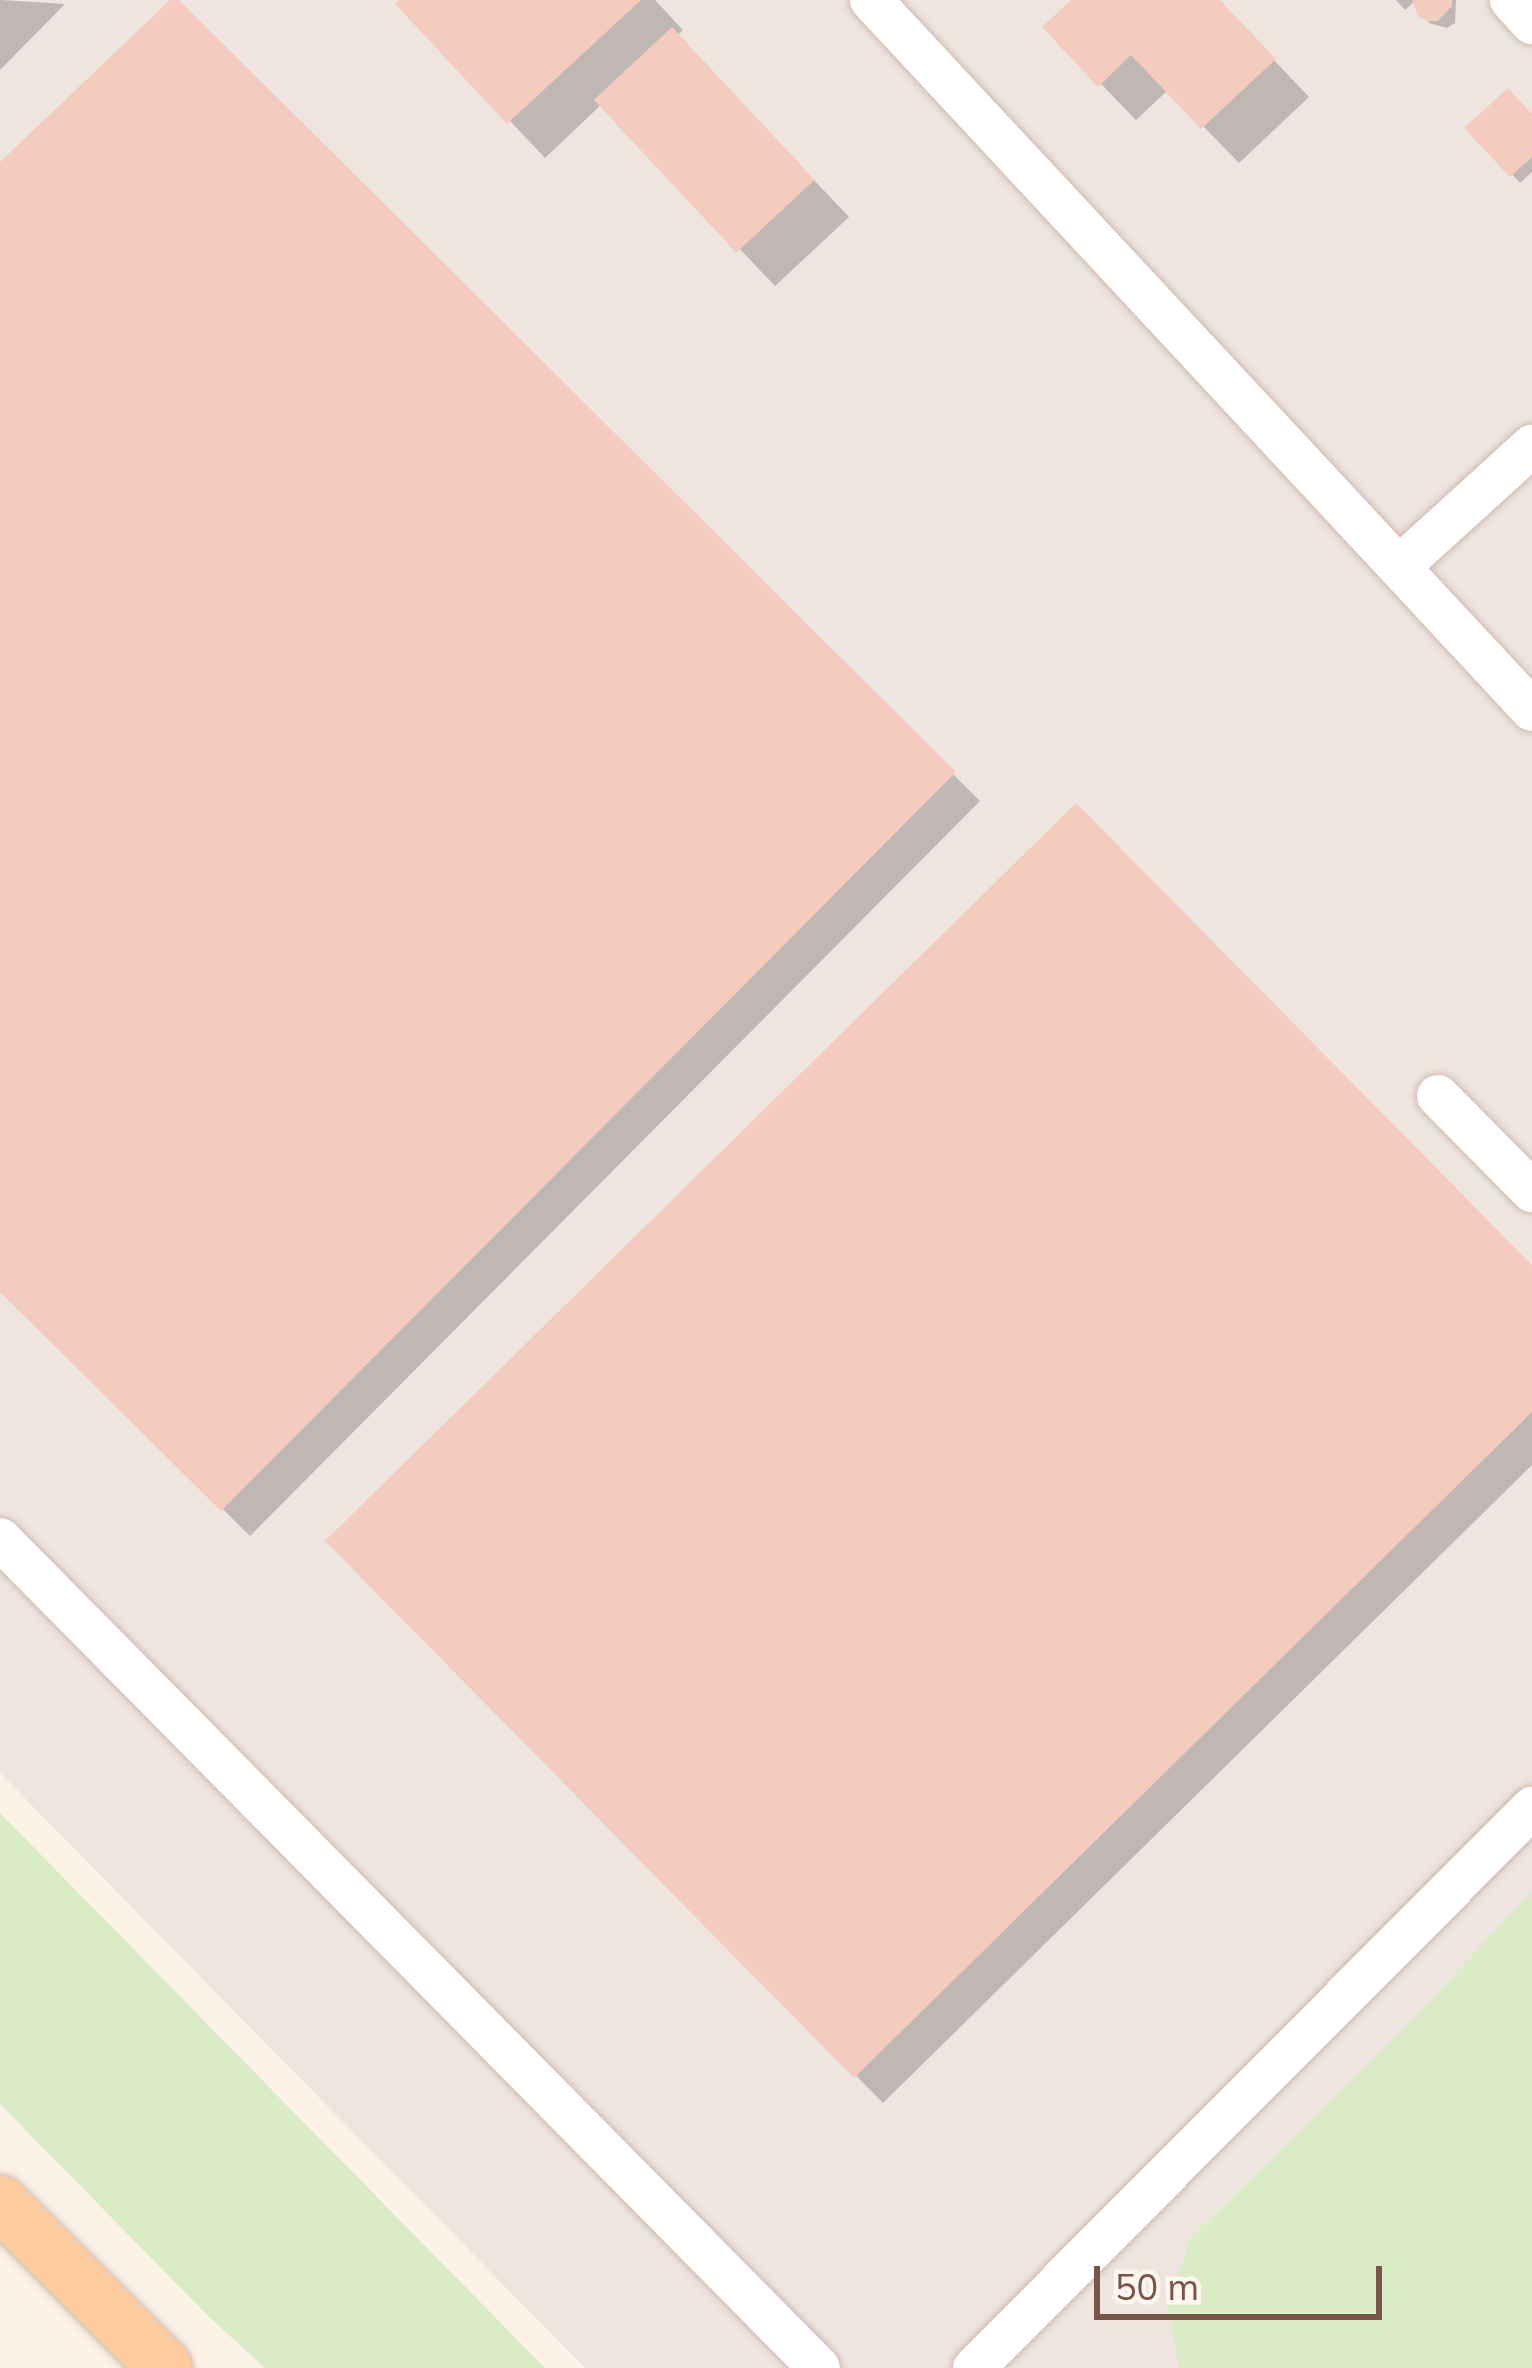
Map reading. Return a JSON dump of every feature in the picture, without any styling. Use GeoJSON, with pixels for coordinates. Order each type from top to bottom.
{"type":"FeatureCollection","features":[{"type":"Feature","properties":{"kind":"main road"},"geometry":{"type":"LineString","coordinates":[[0,2203],[165,2368]]}},
{"type":"Feature","properties":{"kind":"street"},"geometry":{"type":"LineString","coordinates":[[871,0],[1532,710]]}},
{"type":"Feature","properties":{"kind":"street"},"geometry":{"type":"LineString","coordinates":[[1511,0],[1532,22]]}},
{"type":"Feature","properties":{"kind":"street"},"geometry":{"type":"LineString","coordinates":[[1399,567],[1532,446]]}},
{"type":"Feature","properties":{"kind":"street"},"geometry":{"type":"LineString","coordinates":[[1438,1096],[1532,1191]]}},
{"type":"Feature","properties":{"kind":"street"},"geometry":{"type":"LineString","coordinates":[[0,1539],[819,2368]]}},
{"type":"Feature","properties":{"kind":"street"},"geometry":{"type":"LineString","coordinates":[[974,2368],[1532,1808]]}},
{"type":"Feature","properties":{"kind":"shaded area"},"geometry":{"type":"Polygon","coordinates":[[[0,0],[1532,0],[1532,2368],[585,2368],[0,1773],[0,0]]]}},
{"type":"Feature","properties":{"kind":"green space"},"geometry":{"type":"Polygon","coordinates":[[[0,1813],[545,2368],[265,2368],[209,2317],[0,2104],[0,1813]]]}},
{"type":"Feature","properties":{"kind":"green space"},"geometry":{"type":"Polygon","coordinates":[[[1532,1891],[1532,2368],[1179,2368],[1168,2308],[1190,2238],[1399,2034],[1532,1891]]]}},
{"type":"Feature","properties":{"kind":"building"},"geometry":{"type":"Polygon","coordinates":[[[170,0],[179,0],[956,772],[221,1511],[0,1292],[0,162],[170,0]]]}},
{"type":"Feature","properties":{"kind":"building"},"geometry":{"type":"Polygon","coordinates":[[[399,0],[641,0],[507,124],[395,4],[399,0]]]}},
{"type":"Feature","properties":{"kind":"building"},"geometry":{"type":"Polygon","coordinates":[[[1071,0],[1220,0],[1276,59],[1201,129],[1131,55],[1098,87],[1042,27],[1071,0]]]}},
{"type":"Feature","properties":{"kind":"building"},"geometry":{"type":"Polygon","coordinates":[[[1412,0],[1452,0],[1452,6],[1438,21],[1427,21],[1418,16],[1412,0]]]}},
{"type":"Feature","properties":{"kind":"building"},"geometry":{"type":"Polygon","coordinates":[[[672,27],[815,180],[736,253],[594,100],[672,27]]]}},
{"type":"Feature","properties":{"kind":"building"},"geometry":{"type":"Polygon","coordinates":[[[1508,88],[1532,114],[1532,157],[1510,177],[1464,128],[1508,88]]]}},
{"type":"Feature","properties":{"kind":"building"},"geometry":{"type":"Polygon","coordinates":[[[1076,803],[1532,1265],[1532,1412],[854,2078],[325,1541],[1076,803]]]}}]}
